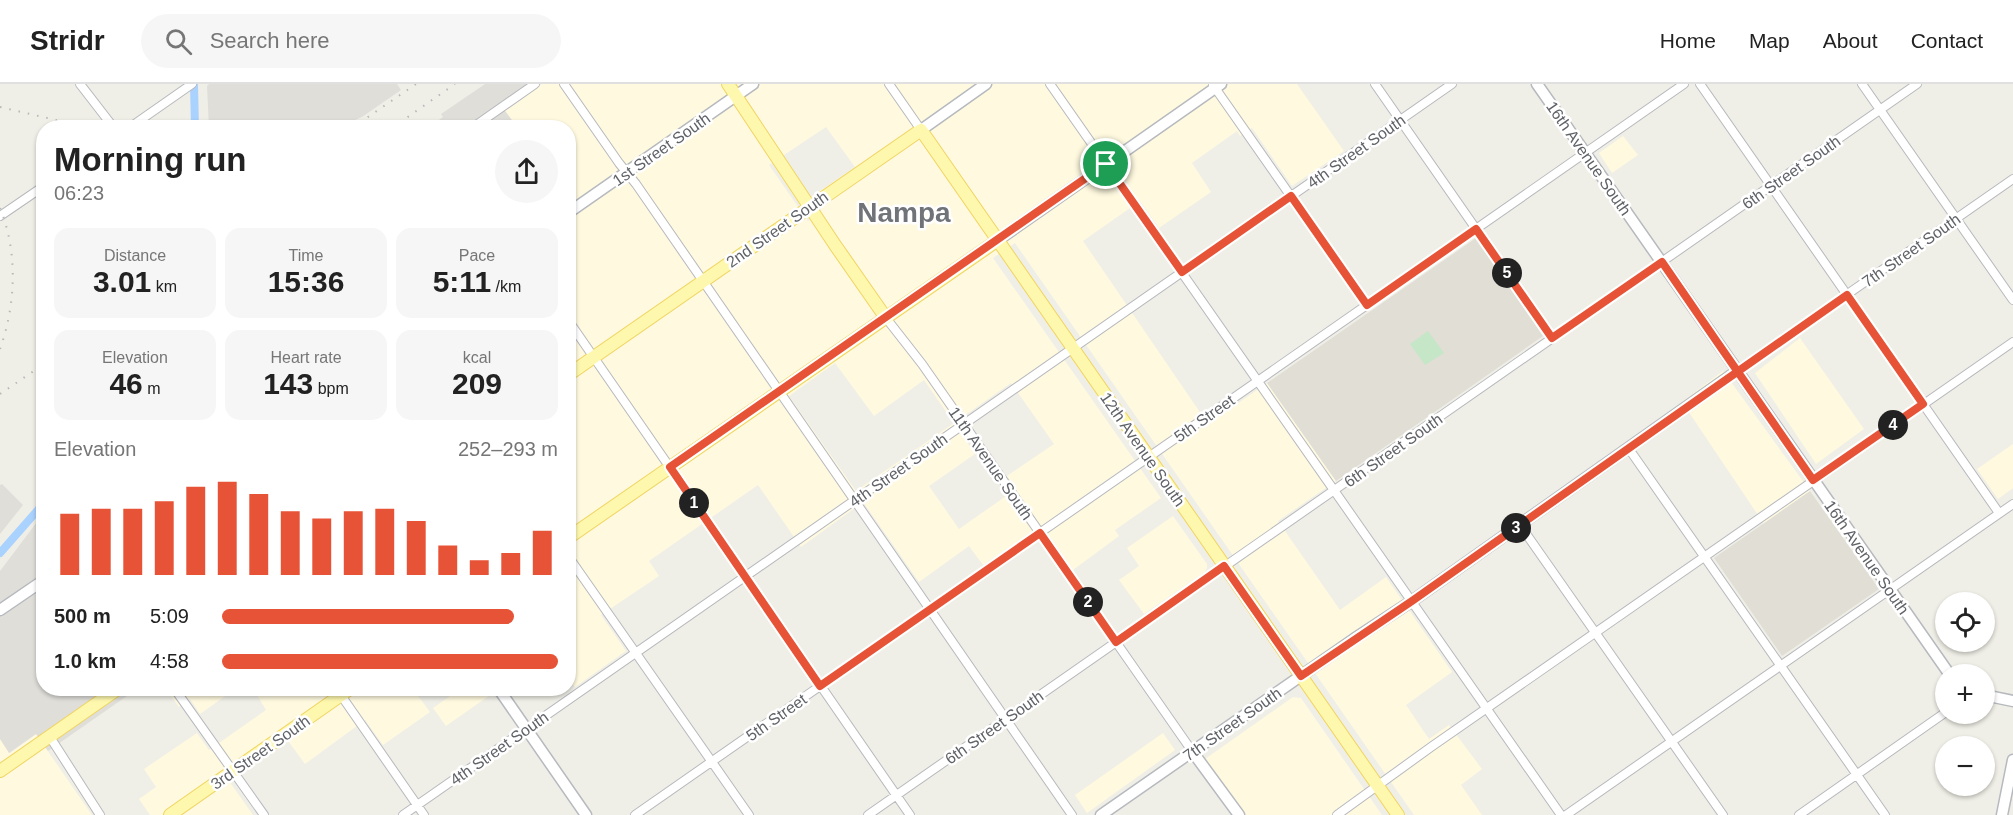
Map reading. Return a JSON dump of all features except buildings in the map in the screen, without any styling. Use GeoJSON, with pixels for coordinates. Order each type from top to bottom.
{"type":"FeatureCollection","features":[{"type":"Feature","properties":{"kind":"main road"},"geometry":{"type":"LineString","coordinates":[[728,84],[886,318]]}},
{"type":"Feature","properties":{"kind":"main road","name":"2nd Street South"},"geometry":{"type":"LineString","coordinates":[[576,370],[921,130]]}},
{"type":"Feature","properties":{"kind":"main road","name":"12th Avenue South"},"geometry":{"type":"LineString","coordinates":[[921,130],[1398,815]]}},
{"type":"Feature","properties":{"kind":"main road"},"geometry":{"type":"LineString","coordinates":[[576,532],[998,240]]}},
{"type":"Feature","properties":{"kind":"main road"},"geometry":{"type":"LineString","coordinates":[[0,771],[108,696]]}},
{"type":"Feature","properties":{"kind":"main road","name":"3rd Street South"},"geometry":{"type":"LineString","coordinates":[[170,815],[336,696]]}},
{"type":"Feature","properties":{"kind":"street"},"geometry":{"type":"LineString","coordinates":[[80,84],[108,120]]}},
{"type":"Feature","properties":{"kind":"street"},"geometry":{"type":"LineString","coordinates":[[483,120],[535,84]]}},
{"type":"Feature","properties":{"kind":"street"},"geometry":{"type":"LineString","coordinates":[[564,84],[1072,815]]}},
{"type":"Feature","properties":{"kind":"street","name":"1st Street South"},"geometry":{"type":"LineString","coordinates":[[576,208],[753,84]]}},
{"type":"Feature","properties":{"kind":"street","name":"12th Avenue South"},"geometry":{"type":"LineString","coordinates":[[889,84],[921,130]]}},
{"type":"Feature","properties":{"kind":"street","name":"2nd Street South"},"geometry":{"type":"LineString","coordinates":[[921,130],[986,84]]}},
{"type":"Feature","properties":{"kind":"street"},"geometry":{"type":"LineString","coordinates":[[1050,84],[1561,815]]}},
{"type":"Feature","properties":{"kind":"street"},"geometry":{"type":"LineString","coordinates":[[1375,84],[1552,338]]}},
{"type":"Feature","properties":{"kind":"street","name":"4th Street South"},"geometry":{"type":"LineString","coordinates":[[576,693],[1452,84]]}},
{"type":"Feature","properties":{"kind":"street","name":"16th Avenue South"},"geometry":{"type":"LineString","coordinates":[[1537,84],[1942,664]]}},
{"type":"Feature","properties":{"kind":"street","name":"5th Street"},"geometry":{"type":"LineString","coordinates":[[635,815],[1684,84]]}},
{"type":"Feature","properties":{"kind":"street"},"geometry":{"type":"LineString","coordinates":[[1700,84],[1999,513]]}},
{"type":"Feature","properties":{"kind":"street"},"geometry":{"type":"LineString","coordinates":[[1862,84],[2013,300]]}},
{"type":"Feature","properties":{"kind":"street","name":"6th Street South"},"geometry":{"type":"LineString","coordinates":[[868,815],[1917,84]]}},
{"type":"Feature","properties":{"kind":"street"},"geometry":{"type":"LineString","coordinates":[[140,120],[190,85]]}},
{"type":"Feature","properties":{"kind":"street"},"geometry":{"type":"LineString","coordinates":[[998,240],[1216,85],[1367,305]]}},
{"type":"Feature","properties":{"kind":"street","name":"7th Street South"},"geometry":{"type":"LineString","coordinates":[[1101,815],[1412,601],[2013,179]]}},
{"type":"Feature","properties":{"kind":"street"},"geometry":{"type":"LineString","coordinates":[[0,216],[36,191]]}},
{"type":"Feature","properties":{"kind":"street","name":"11th Avenue South"},"geometry":{"type":"LineString","coordinates":[[886,318],[922,364],[1239,815]]}},
{"type":"Feature","properties":{"kind":"street"},"geometry":{"type":"LineString","coordinates":[[576,332],[910,815]]}},
{"type":"Feature","properties":{"kind":"street"},"geometry":{"type":"LineString","coordinates":[[1337,815],[1486,708],[2013,342]]}},
{"type":"Feature","properties":{"kind":"street"},"geometry":{"type":"LineString","coordinates":[[1629,449],[1885,815]]}},
{"type":"Feature","properties":{"kind":"street"},"geometry":{"type":"LineString","coordinates":[[1566,815],[2013,504]]}},
{"type":"Feature","properties":{"kind":"street"},"geometry":{"type":"LineString","coordinates":[[1520,525],[1723,815]]}},
{"type":"Feature","properties":{"kind":"street"},"geometry":{"type":"LineString","coordinates":[[576,567],[748,815]]}},
{"type":"Feature","properties":{"kind":"street"},"geometry":{"type":"LineString","coordinates":[[0,610],[36,585]]}},
{"type":"Feature","properties":{"kind":"street"},"geometry":{"type":"LineString","coordinates":[[180,696],[264,815]]}},
{"type":"Feature","properties":{"kind":"street"},"geometry":{"type":"LineString","coordinates":[[346,696],[424,815]]}},
{"type":"Feature","properties":{"kind":"street"},"geometry":{"type":"LineString","coordinates":[[503,696],[586,815]]}},
{"type":"Feature","properties":{"kind":"street","name":"4th Street South"},"geometry":{"type":"LineString","coordinates":[[403,815],[572,696]]}},
{"type":"Feature","properties":{"kind":"street"},"geometry":{"type":"LineString","coordinates":[[1995,697],[2013,701]]}},
{"type":"Feature","properties":{"kind":"street"},"geometry":{"type":"LineString","coordinates":[[1799,815],[1935,720]]}},
{"type":"Feature","properties":{"kind":"street"},"geometry":{"type":"LineString","coordinates":[[50,737],[100,815]]}},
{"type":"Feature","properties":{"kind":"street"},"geometry":{"type":"LineString","coordinates":[[2001,815],[2013,760]]}},
{"type":"Feature","properties":{"kind":"shaded area"},"geometry":{"type":"Polygon","coordinates":[[[209,84],[397,84],[401,90],[355,120],[209,120],[207,86],[209,84]]]}},
{"type":"Feature","properties":{"kind":"shaded area"},"geometry":{"type":"Polygon","coordinates":[[[485,84],[528,84],[500,104],[512,120],[439,120],[443,117],[441,114],[485,84]]]}},
{"type":"Feature","properties":{"kind":"shaded area"},"geometry":{"type":"Polygon","coordinates":[[[542,84],[1297,84],[1344,151],[1292,186],[1252,128],[1240,136],[1237,131],[1192,163],[1211,192],[1159,228],[1140,201],[1083,241],[1208,424],[1267,383],[1336,481],[1278,521],[1340,610],[1386,577],[1452,672],[1406,705],[1429,739],[1449,725],[1482,769],[1461,785],[1482,815],[1414,815],[1015,243],[993,258],[1161,498],[1115,530],[1119,536],[1073,570],[1042,525],[983,565],[969,546],[919,582],[863,502],[801,547],[758,485],[649,561],[659,576],[601,615],[626,651],[576,686],[576,120],[512,120],[504,110],[542,84]],[[826,127],[769,165],[808,221],[821,211],[817,193],[855,167],[826,127]],[[835,363],[789,396],[856,491],[954,423],[924,380],[874,416],[835,363]],[[1011,383],[954,423],[975,454],[929,486],[959,529],[1016,489],[1007,476],[1054,444],[1011,383]]]}},
{"type":"Feature","properties":{"kind":"shaded area"},"geometry":{"type":"Polygon","coordinates":[[[1623,136],[1638,155],[1612,173],[1599,153],[1623,136]]]}},
{"type":"Feature","properties":{"kind":"shaded area"},"geometry":{"type":"Polygon","coordinates":[[[1476,238],[1543,336],[1336,481],[1267,383],[1476,238]]]}},
{"type":"Feature","properties":{"kind":"shaded area"},"geometry":{"type":"Polygon","coordinates":[[[1800,338],[1864,429],[1816,464],[1755,373],[1800,338]]]}},
{"type":"Feature","properties":{"kind":"shaded area"},"geometry":{"type":"Polygon","coordinates":[[[1723,371],[1810,491],[1764,524],[1682,402],[1723,371]]]}},
{"type":"Feature","properties":{"kind":"shaded area"},"geometry":{"type":"Polygon","coordinates":[[[2013,444],[2013,488],[1998,499],[1977,469],[2013,444]]]}},
{"type":"Feature","properties":{"kind":"shaded area"},"geometry":{"type":"Polygon","coordinates":[[[2,484],[23,505],[0,534],[0,485],[2,484]]]}},
{"type":"Feature","properties":{"kind":"shaded area"},"geometry":{"type":"Polygon","coordinates":[[[1810,491],[1879,589],[1782,656],[1714,558],[1810,491]]]}},
{"type":"Feature","properties":{"kind":"shaded area"},"geometry":{"type":"Polygon","coordinates":[[[1173,516],[1207,564],[1207,568],[1205,572],[1144,614],[1119,580],[1139,566],[1127,548],[1173,516]]]}},
{"type":"Feature","properties":{"kind":"shaded area"},"geometry":{"type":"Polygon","coordinates":[[[36,523],[36,696],[127,696],[48,751],[36,734],[9,753],[0,739],[0,571],[36,523]]]}},
{"type":"Feature","properties":{"kind":"shaded area"},"geometry":{"type":"Polygon","coordinates":[[[171,696],[225,696],[200,714],[190,699],[179,707],[171,696]]]}},
{"type":"Feature","properties":{"kind":"shaded area"},"geometry":{"type":"Polygon","coordinates":[[[258,696],[418,696],[430,712],[383,745],[365,720],[305,764],[280,730],[222,771],[253,815],[150,815],[139,799],[156,787],[144,769],[197,733],[209,750],[266,710],[258,696]]]}},
{"type":"Feature","properties":{"kind":"shaded area"},"geometry":{"type":"Polygon","coordinates":[[[450,696],[489,696],[446,726],[433,708],[450,696]]]}},
{"type":"Feature","properties":{"kind":"shaded area"},"geometry":{"type":"Polygon","coordinates":[[[1293,697],[1301,698],[1382,815],[1244,815],[1205,759],[1293,697]]]}},
{"type":"Feature","properties":{"kind":"shaded area"},"geometry":{"type":"Polygon","coordinates":[[[1163,733],[1175,750],[1087,813],[1075,795],[1163,733]]]}},
{"type":"Feature","properties":{"kind":"shaded area"},"geometry":{"type":"Polygon","coordinates":[[[36,734],[92,815],[0,815],[0,739],[10,753],[36,734]]]}},
{"type":"Feature","properties":{"kind":"green space"},"geometry":{"type":"Polygon","coordinates":[[[1428,331],[1444,353],[1425,365],[1410,344],[1428,331]]]}},
{"type":"Feature","properties":{"kind":"waterway"},"geometry":{"type":"LineString","coordinates":[[194,84],[195,120]]}},
{"type":"Feature","properties":{"kind":"waterway"},"geometry":{"type":"LineString","coordinates":[[0,553],[36,512]]}},
{"type":"Feature","properties":{"kind":"railway"},"geometry":{"type":"LineString","coordinates":[[364,120],[416,84]]}},
{"type":"Feature","properties":{"kind":"railway"},"geometry":{"type":"LineString","coordinates":[[403,120],[455,84]]}},
{"type":"Feature","properties":{"kind":"railway"},"geometry":{"type":"LineString","coordinates":[[0,107],[56,120]]}},
{"type":"Feature","properties":{"kind":"railway"},"geometry":{"type":"LineString","coordinates":[[0,208],[10,242],[13,278],[9,314],[0,349]]}},
{"type":"Feature","properties":{"kind":"railway"},"geometry":{"type":"LineString","coordinates":[[0,394],[36,369]]}},
{"type":"Feature","properties":{"kind":"district","name":"Nampa"},"geometry":{"type":"Point","coordinates":[904,212]}},
{"type":"Feature","properties":{"kind":"route"},"geometry":{"type":"LineString","coordinates":[[1106,164],[670,467],[820,686],[1040,533],[1116,642],[1224,566],[1301,676],[1412,601],[1629,449],[1710,391],[1737,372],[1792,333],[1847,295],[1923,404],[1813,480],[1737,372],[1662,262],[1552,338],[1476,229],[1367,305],[1291,196],[1182,272],[1106,164]]}}]}
